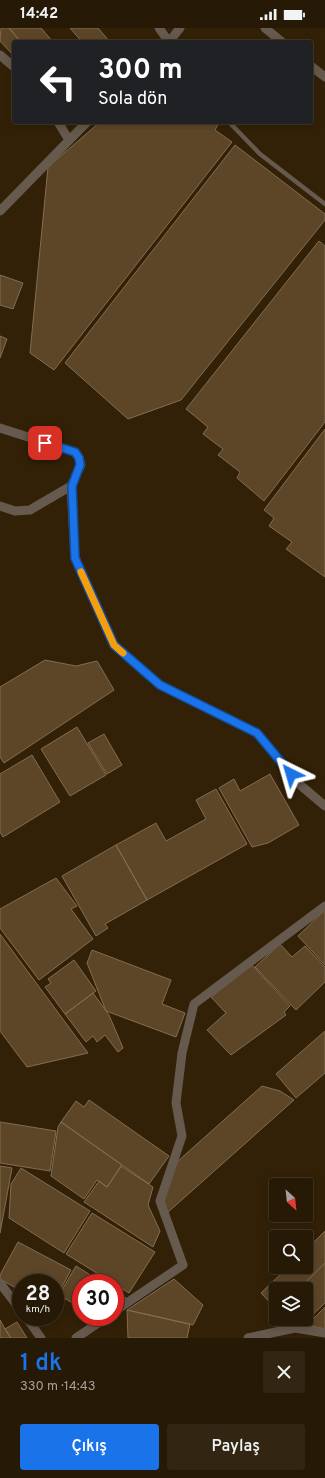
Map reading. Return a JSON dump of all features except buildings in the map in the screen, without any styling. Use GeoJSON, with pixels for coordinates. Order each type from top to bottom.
{"type":"FeatureCollection","features":[{"type":"Feature","properties":{"kind":"street"},"geometry":{"type":"LineString","coordinates":[[159,28],[168,40]]}},
{"type":"Feature","properties":{"kind":"street"},"geometry":{"type":"LineString","coordinates":[[171,40],[180,28]]}},
{"type":"Feature","properties":{"kind":"street"},"geometry":{"type":"LineString","coordinates":[[265,28],[280,40]]}},
{"type":"Feature","properties":{"kind":"street"},"geometry":{"type":"LineString","coordinates":[[0,55],[12,65]]}},
{"type":"Feature","properties":{"kind":"street"},"geometry":{"type":"LineString","coordinates":[[313,68],[325,77]]}},
{"type":"Feature","properties":{"kind":"street"},"geometry":{"type":"LineString","coordinates":[[59,124],[69,140]]}},
{"type":"Feature","properties":{"kind":"street"},"geometry":{"type":"LineString","coordinates":[[0,211],[85,124]]}},
{"type":"Feature","properties":{"kind":"street"},"geometry":{"type":"LineString","coordinates":[[0,428],[75,452],[80,465],[72,486],[75,558],[114,645],[160,685],[257,733],[299,784],[325,806]]}},
{"type":"Feature","properties":{"kind":"street"},"geometry":{"type":"LineString","coordinates":[[0,517],[2,507],[20,511],[30,510],[72,486]]}},
{"type":"Feature","properties":{"kind":"street"},"geometry":{"type":"LineString","coordinates":[[124,1305],[183,1265],[160,1201],[182,1136],[176,1103],[182,1053],[194,1004],[325,906]]}},
{"type":"Feature","properties":{"kind":"street"},"geometry":{"type":"LineString","coordinates":[[0,1283],[12,1299]]}},
{"type":"Feature","properties":{"kind":"street"},"geometry":{"type":"LineString","coordinates":[[32,1326],[41,1338]]}},
{"type":"Feature","properties":{"kind":"street"},"geometry":{"type":"LineString","coordinates":[[76,1338],[94,1326]]}},
{"type":"Feature","properties":{"kind":"street"},"geometry":{"type":"LineString","coordinates":[[248,1338],[295,1328],[325,1333]]}},
{"type":"Feature","properties":{"kind":"lane"},"geometry":{"type":"LineString","coordinates":[[231,124],[260,154],[325,204]]}},
{"type":"Feature","properties":{"kind":"slow traffic"},"geometry":{"type":"LineString","coordinates":[[81,572],[114,645],[123,653]]}},
{"type":"Feature","properties":{"kind":"route"},"geometry":{"type":"LineString","coordinates":[[45,443],[75,452],[79,458],[80,465],[72,486],[75,558],[114,645],[160,685],[257,733],[291,774]]}}]}
